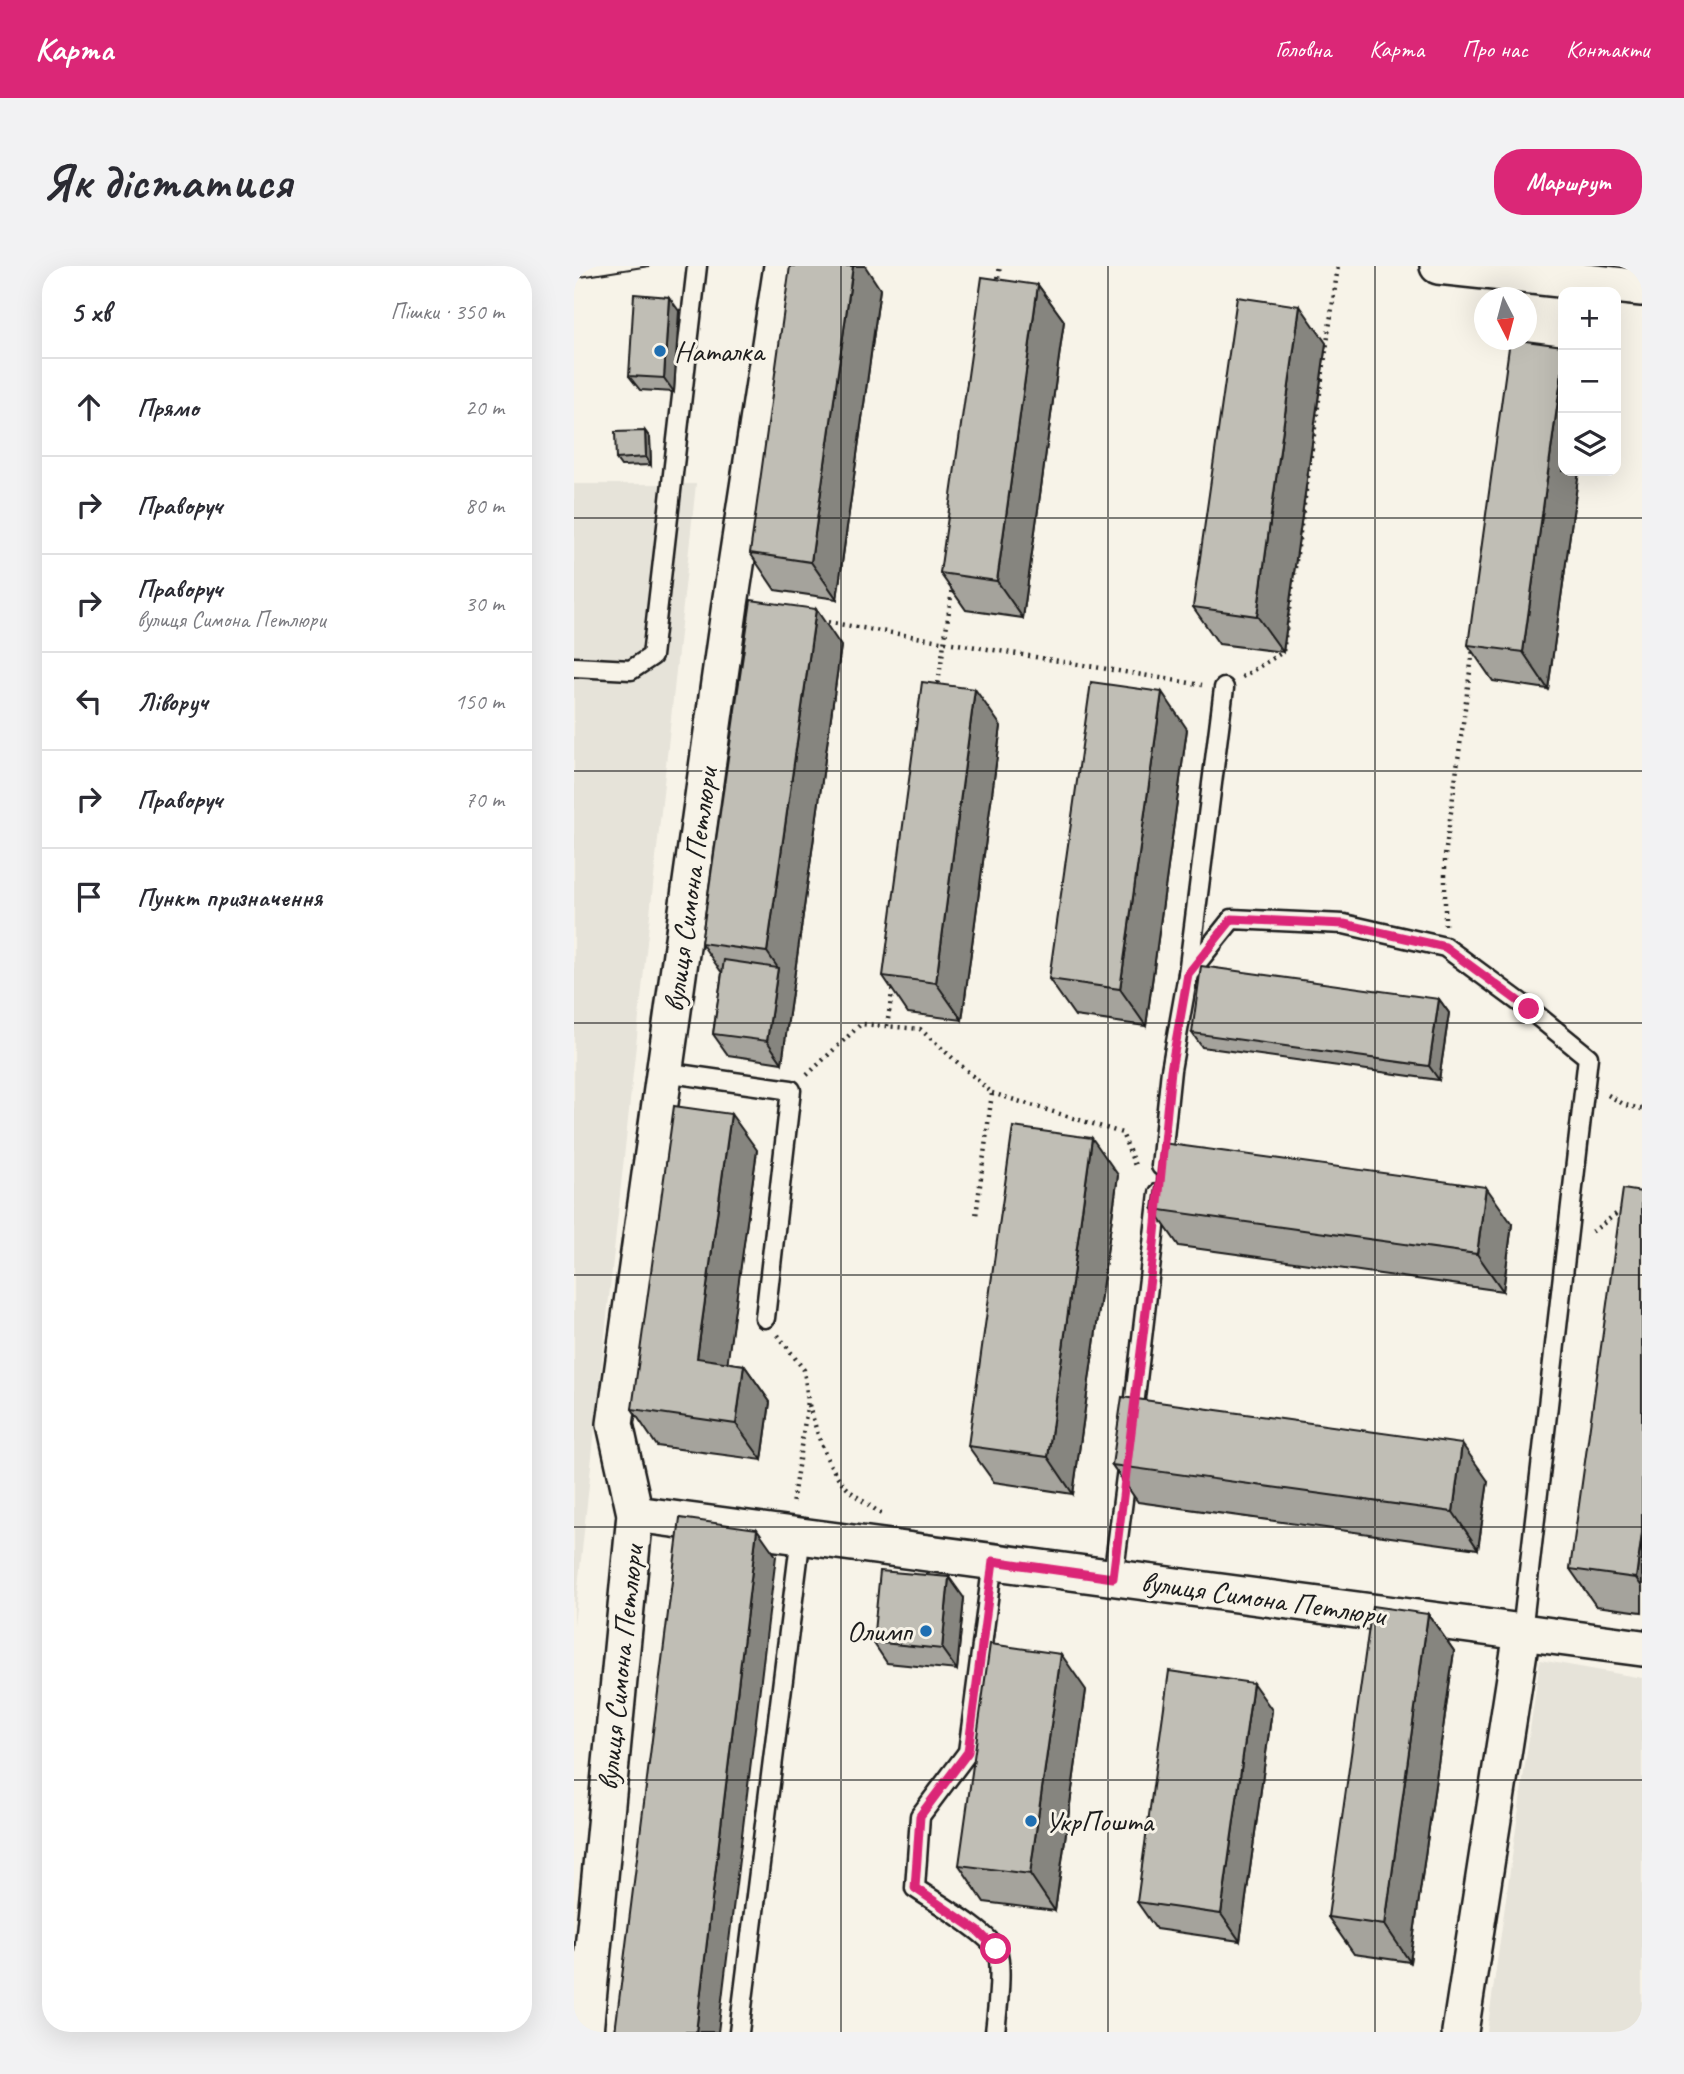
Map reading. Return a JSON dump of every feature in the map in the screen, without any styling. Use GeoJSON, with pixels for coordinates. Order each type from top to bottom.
{"type":"FeatureCollection","features":[{"type":"Feature","properties":{"kind":"street","name":"вулиця Симона Петлюри"},"geometry":{"type":"LineString","coordinates":[[585,2032],[635,1514],[615,1424],[732,591],[782,266]]}},
{"type":"Feature","properties":{"kind":"street"},"geometry":{"type":"LineString","coordinates":[[1438,266],[1642,288]]}},
{"type":"Feature","properties":{"kind":"street","name":"вулиця Симона Петлюри"},"geometry":{"type":"LineString","coordinates":[[635,1514],[1642,1648]]}},
{"type":"Feature","properties":{"kind":"street"},"geometry":{"type":"LineString","coordinates":[[1460,2032],[1522,1632]]}},
{"type":"Feature","properties":{"kind":"lane"},"geometry":{"type":"LineString","coordinates":[[574,667],[631,670],[652,656],[697,266]]}},
{"type":"Feature","properties":{"kind":"lane"},"geometry":{"type":"LineString","coordinates":[[1113,1578],[1153,1254],[1171,1070],[1188,974],[1224,688]]}},
{"type":"Feature","properties":{"kind":"lane"},"geometry":{"type":"LineString","coordinates":[[1188,974],[1232,919],[1344,924],[1445,947],[1588,1056],[1522,1632]]}},
{"type":"Feature","properties":{"kind":"lane"},"geometry":{"type":"LineString","coordinates":[[664,1072],[791,1090],[765,1318]]}},
{"type":"Feature","properties":{"kind":"lane"},"geometry":{"type":"LineString","coordinates":[[739,2032],[794,1534]]}},
{"type":"Feature","properties":{"kind":"lane"},"geometry":{"type":"LineString","coordinates":[[993,1561],[968,1752],[920,1816],[915,1888],[978,1931],[996,1949],[999,1964],[995,2032]]}},
{"type":"Feature","properties":{"kind":"path"},"geometry":{"type":"LineString","coordinates":[[996,293],[1000,266]]}},
{"type":"Feature","properties":{"kind":"path"},"geometry":{"type":"LineString","coordinates":[[810,619],[1224,688],[1283,652],[1338,266]]}},
{"type":"Feature","properties":{"kind":"path"},"geometry":{"type":"LineString","coordinates":[[936,698],[954,576]]}},
{"type":"Feature","properties":{"kind":"path"},"geometry":{"type":"LineString","coordinates":[[1445,947],[1445,856],[1474,644]]}},
{"type":"Feature","properties":{"kind":"path"},"geometry":{"type":"LineString","coordinates":[[887,1026],[894,985]]}},
{"type":"Feature","properties":{"kind":"path"},"geometry":{"type":"LineString","coordinates":[[791,1090],[861,1024],[920,1029],[992,1093],[1122,1133],[1137,1170]]}},
{"type":"Feature","properties":{"kind":"path"},"geometry":{"type":"LineString","coordinates":[[1585,1081],[1625,1105],[1642,1109]]}},
{"type":"Feature","properties":{"kind":"path"},"geometry":{"type":"LineString","coordinates":[[976,1216],[992,1093]]}},
{"type":"Feature","properties":{"kind":"path"},"geometry":{"type":"LineString","coordinates":[[1566,1249],[1632,1202]]}},
{"type":"Feature","properties":{"kind":"path"},"geometry":{"type":"LineString","coordinates":[[765,1318],[804,1370],[808,1401],[822,1447],[833,1469],[849,1490],[894,1525],[917,1551]]}},
{"type":"Feature","properties":{"kind":"path"},"geometry":{"type":"LineString","coordinates":[[794,1534],[808,1401]]}},
{"type":"Feature","properties":{"kind":"shaded area"},"geometry":{"type":"Polygon","coordinates":[[[574,484],[696,484],[574,1625],[574,484]]]}},
{"type":"Feature","properties":{"kind":"shaded area"},"geometry":{"type":"Polygon","coordinates":[[[1540,1660],[1642,1678],[1642,2032],[1487,2032],[1540,1660]]]}},
{"type":"Feature","properties":{"kind":"building"},"geometry":{"type":"Polygon","coordinates":[[[790,266],[853,266],[811,562],[750,553],[790,266]]]}},
{"type":"Feature","properties":{"kind":"building"},"geometry":{"type":"Polygon","coordinates":[[[982,277],[1038,285],[997,581],[940,573],[982,277]]]}},
{"type":"Feature","properties":{"kind":"building"},"geometry":{"type":"Polygon","coordinates":[[[634,294],[669,297],[664,378],[629,376],[634,294]]]}},
{"type":"Feature","properties":{"kind":"building"},"geometry":{"type":"Polygon","coordinates":[[[1237,297],[1300,306],[1257,616],[1193,607],[1237,297]]]}},
{"type":"Feature","properties":{"kind":"building"},"geometry":{"type":"Polygon","coordinates":[[[1537,343],[1558,345],[1558,400],[1523,652],[1468,645],[1509,350],[1537,350],[1537,343]]]}},
{"type":"Feature","properties":{"kind":"building"},"geometry":{"type":"Polygon","coordinates":[[[645,431],[646,457],[616,459],[615,432],[645,431]]]}},
{"type":"Feature","properties":{"kind":"building"},"geometry":{"type":"Polygon","coordinates":[[[751,600],[816,609],[767,952],[701,943],[751,600]]]}},
{"type":"Feature","properties":{"kind":"building"},"geometry":{"type":"Polygon","coordinates":[[[922,682],[975,689],[936,983],[883,976],[922,682]]]}},
{"type":"Feature","properties":{"kind":"building"},"geometry":{"type":"Polygon","coordinates":[[[1091,682],[1162,692],[1120,989],[1049,979],[1091,682]]]}},
{"type":"Feature","properties":{"kind":"building"},"geometry":{"type":"Polygon","coordinates":[[[724,960],[778,968],[767,1041],[713,1034],[724,960]]]}},
{"type":"Feature","properties":{"kind":"building"},"geometry":{"type":"Polygon","coordinates":[[[1201,966],[1439,999],[1429,1066],[1192,1033],[1201,966]]]}},
{"type":"Feature","properties":{"kind":"building"},"geometry":{"type":"Polygon","coordinates":[[[674,1106],[731,1114],[697,1358],[744,1365],[736,1424],[632,1409],[674,1106]]]}},
{"type":"Feature","properties":{"kind":"building"},"geometry":{"type":"Polygon","coordinates":[[[1013,1127],[1092,1138],[1048,1457],[968,1446],[1013,1127]]]}},
{"type":"Feature","properties":{"kind":"building"},"geometry":{"type":"Polygon","coordinates":[[[1162,1143],[1486,1187],[1477,1254],[1153,1209],[1162,1143]]]}},
{"type":"Feature","properties":{"kind":"building"},"geometry":{"type":"Polygon","coordinates":[[[1623,1189],[1642,1192],[1642,1533],[1636,1578],[1570,1569],[1623,1189]]]}},
{"type":"Feature","properties":{"kind":"building"},"geometry":{"type":"Polygon","coordinates":[[[1122,1397],[1462,1444],[1453,1512],[1112,1465],[1122,1397]]]}},
{"type":"Feature","properties":{"kind":"building"},"geometry":{"type":"Polygon","coordinates":[[[680,1518],[757,1529],[696,2032],[615,2032],[680,1518]]]}},
{"type":"Feature","properties":{"kind":"building"},"geometry":{"type":"Polygon","coordinates":[[[880,1571],[949,1577],[942,1649],[873,1642],[880,1571]]]}},
{"type":"Feature","properties":{"kind":"building"},"geometry":{"type":"Polygon","coordinates":[[[1372,1606],[1428,1614],[1385,1925],[1328,1917],[1372,1606]]]}},
{"type":"Feature","properties":{"kind":"building"},"geometry":{"type":"Polygon","coordinates":[[[990,1644],[1061,1654],[1030,1874],[959,1865],[990,1644]]]}},
{"type":"Feature","properties":{"kind":"building"},"geometry":{"type":"Polygon","coordinates":[[[1169,1671],[1253,1683],[1221,1914],[1137,1902],[1169,1671]]]}},
{"type":"Feature","properties":{"kind":"tram line"},"geometry":{"type":"LineString","coordinates":[[574,278],[649,266]]}},
{"type":"Feature","properties":{"kind":"place","name":"Наталка"},"geometry":{"type":"Point","coordinates":[660,351]}},
{"type":"Feature","properties":{"kind":"place","name":"Олимп"},"geometry":{"type":"Point","coordinates":[926,1631]}},
{"type":"Feature","properties":{"kind":"place","name":"УкрПошта"},"geometry":{"type":"Point","coordinates":[1031,1821]}},
{"type":"Feature","properties":{"kind":"route"},"geometry":{"type":"LineString","coordinates":[[996,1949],[978,1931],[915,1888],[920,1816],[968,1752],[993,1561],[1113,1578],[1153,1254],[1171,1070],[1188,974],[1232,919],[1344,924],[1445,947],[1529,1009]]}}]}
